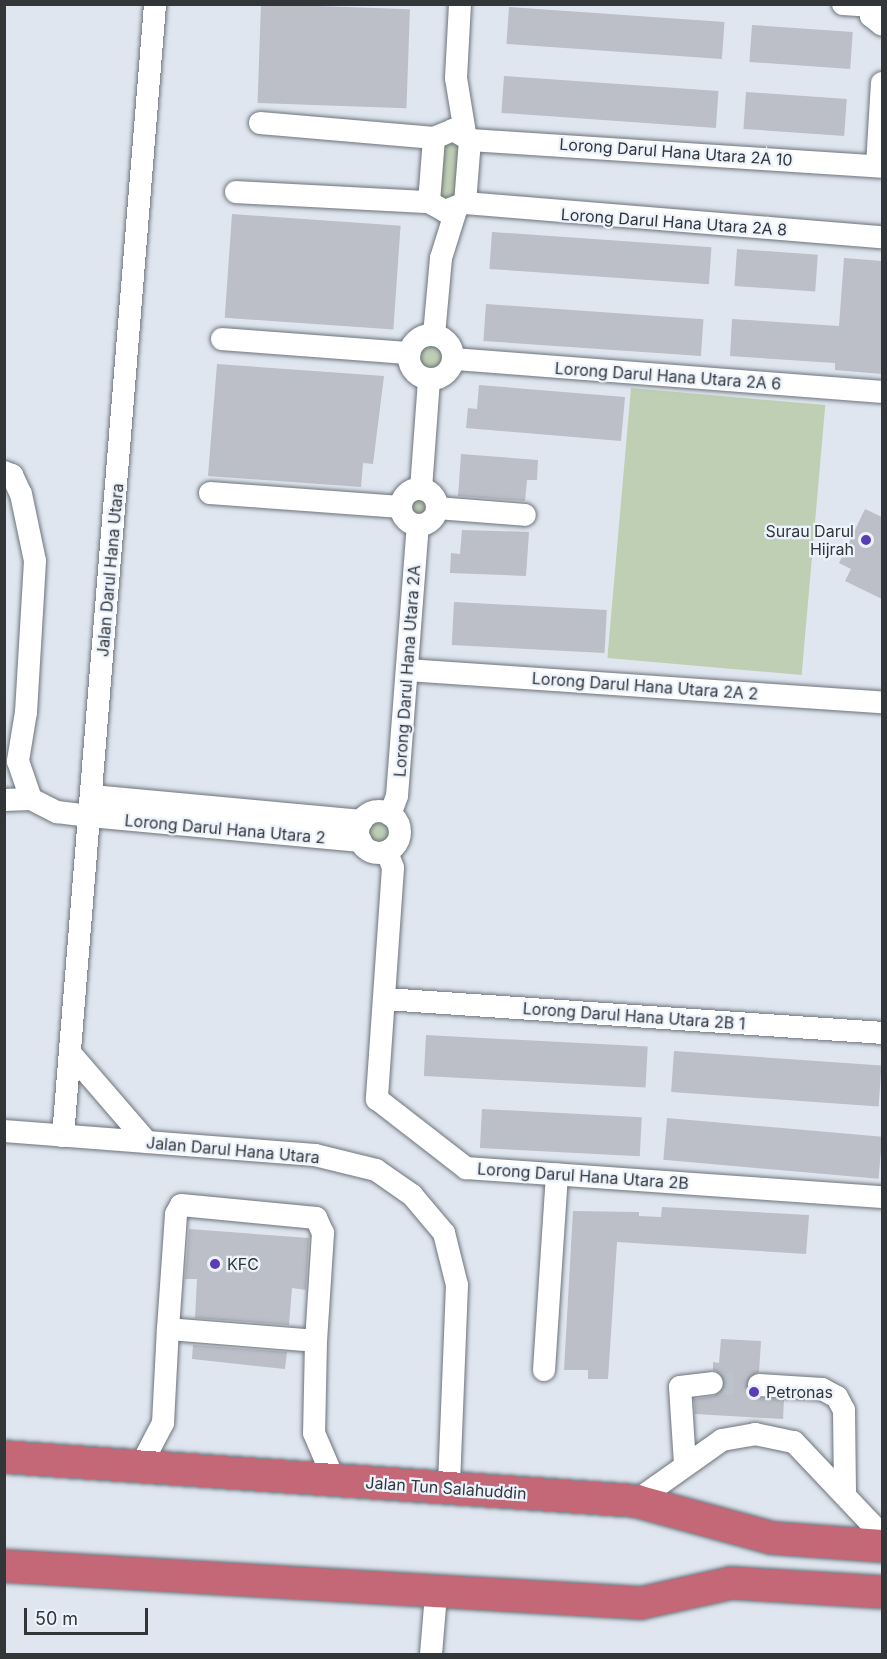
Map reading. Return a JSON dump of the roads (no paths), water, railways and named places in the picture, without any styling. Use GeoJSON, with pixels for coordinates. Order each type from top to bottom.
{"type":"FeatureCollection","features":[{"type":"Feature","properties":{"kind":"highway","name":"Jalan Tun Salahuddin"},"geometry":{"type":"LineString","coordinates":[[4,1457],[636,1501],[771,1538],[882,1546]]}},
{"type":"Feature","properties":{"kind":"highway"},"geometry":{"type":"LineString","coordinates":[[4,1566],[436,1595],[641,1603],[731,1583],[882,1592]]}},
{"type":"Feature","properties":{"kind":"street","name":"Jalan Darul Hana Utara"},"geometry":{"type":"LineString","coordinates":[[63,1136],[155,4]]}},
{"type":"Feature","properties":{"kind":"street"},"geometry":{"type":"LineString","coordinates":[[434,335],[446,206],[467,136],[456,78],[460,4]]}},
{"type":"Feature","properties":{"kind":"street"},"geometry":{"type":"LineString","coordinates":[[843,4],[874,12]]}},
{"type":"Feature","properties":{"kind":"street"},"geometry":{"type":"LineString","coordinates":[[446,206],[438,135],[456,78]]}},
{"type":"Feature","properties":{"kind":"street"},"geometry":{"type":"LineString","coordinates":[[880,166],[882,83]]}},
{"type":"Feature","properties":{"kind":"street","name":"Lorong Darul Hana Utara 2A 10"},"geometry":{"type":"LineString","coordinates":[[260,123],[880,166]]}},
{"type":"Feature","properties":{"kind":"street","name":"Lorong Darul Hana Utara 2A 8"},"geometry":{"type":"LineString","coordinates":[[236,192],[882,237]]}},
{"type":"Feature","properties":{"kind":"street"},"geometry":{"type":"LineString","coordinates":[[434,335],[447,341],[454,359],[446,374],[429,379],[413,370],[410,353],[420,338],[434,335]]}},
{"type":"Feature","properties":{"kind":"street"},"geometry":{"type":"LineString","coordinates":[[222,339],[410,353]]}},
{"type":"Feature","properties":{"kind":"street","name":"Lorong Darul Hana Utara 2A 6"},"geometry":{"type":"LineString","coordinates":[[454,359],[882,392]]}},
{"type":"Feature","properties":{"kind":"street"},"geometry":{"type":"LineString","coordinates":[[421,489],[429,379]]}},
{"type":"Feature","properties":{"kind":"street"},"geometry":{"type":"LineString","coordinates":[[4,472],[12,476],[28,516],[35,561],[26,712],[18,761],[31,799],[4,800]]}},
{"type":"Feature","properties":{"kind":"street"},"geometry":{"type":"LineString","coordinates":[[421,489],[434,497],[437,508],[433,519],[418,526],[406,521],[400,507],[408,493],[421,489]]}},
{"type":"Feature","properties":{"kind":"street"},"geometry":{"type":"LineString","coordinates":[[210,493],[400,507]]}},
{"type":"Feature","properties":{"kind":"street"},"geometry":{"type":"LineString","coordinates":[[437,508],[525,515]]}},
{"type":"Feature","properties":{"kind":"street","name":"Lorong Darul Hana Utara 2A"},"geometry":{"type":"LineString","coordinates":[[390,814],[397,796],[418,526]]}},
{"type":"Feature","properties":{"kind":"street","name":"Lorong Darul Hana Utara 2A 2"},"geometry":{"type":"LineString","coordinates":[[407,670],[882,702]]}},
{"type":"Feature","properties":{"kind":"street","name":"Lorong Darul Hana Utara 2"},"geometry":{"type":"LineString","coordinates":[[31,799],[57,812],[91,806],[361,831]]}},
{"type":"Feature","properties":{"kind":"street"},"geometry":{"type":"LineString","coordinates":[[373,813],[390,814],[400,834],[387,852],[371,851],[361,831],[373,813]]}},
{"type":"Feature","properties":{"kind":"street","name":"Lorong Darul Hana Utara 2B"},"geometry":{"type":"LineString","coordinates":[[387,852],[393,868],[377,1099],[386,1109],[466,1168],[882,1197]]}},
{"type":"Feature","properties":{"kind":"street","name":"Lorong Darul Hana Utara 2B 1"},"geometry":{"type":"LineString","coordinates":[[385,999],[882,1033]]}},
{"type":"Feature","properties":{"kind":"street"},"geometry":{"type":"LineString","coordinates":[[71,1054],[147,1142]]}},
{"type":"Feature","properties":{"kind":"street","name":"Jalan Darul Hana Utara"},"geometry":{"type":"LineString","coordinates":[[4,1131],[315,1155],[376,1170],[412,1195],[444,1233],[457,1286],[449,1488]]}},
{"type":"Feature","properties":{"kind":"street"},"geometry":{"type":"LineString","coordinates":[[544,1370],[557,1174]]}},
{"type":"Feature","properties":{"kind":"street"},"geometry":{"type":"LineString","coordinates":[[140,1467],[163,1424],[176,1214],[181,1205],[316,1218],[323,1233],[316,1341],[314,1433],[334,1480]]}},
{"type":"Feature","properties":{"kind":"street"},"geometry":{"type":"LineString","coordinates":[[168,1329],[316,1341]]}},
{"type":"Feature","properties":{"kind":"street"},"geometry":{"type":"LineString","coordinates":[[686,1464],[680,1388],[712,1383]]}},
{"type":"Feature","properties":{"kind":"street"},"geometry":{"type":"LineString","coordinates":[[759,1385],[822,1389],[837,1396],[844,1410],[845,1492]]}},
{"type":"Feature","properties":{"kind":"street"},"geometry":{"type":"LineString","coordinates":[[636,1501],[722,1440],[755,1434],[795,1442],[845,1492],[882,1535]]}},
{"type":"Feature","properties":{"kind":"street"},"geometry":{"type":"LineString","coordinates":[[430,1654],[436,1595]]}},
{"type":"Feature","properties":{"kind":"tunnel"},"geometry":{"type":"LineString","coordinates":[[712,1383],[759,1385]]}},
{"type":"Feature","properties":{"kind":"place","name":"Surau Darul Hijrah"},"geometry":{"type":"Point","coordinates":[866,540]}},
{"type":"Feature","properties":{"kind":"place","name":"KFC"},"geometry":{"type":"Point","coordinates":[215,1264]}},
{"type":"Feature","properties":{"kind":"place","name":"Petronas"},"geometry":{"type":"Point","coordinates":[754,1392]}}]}
